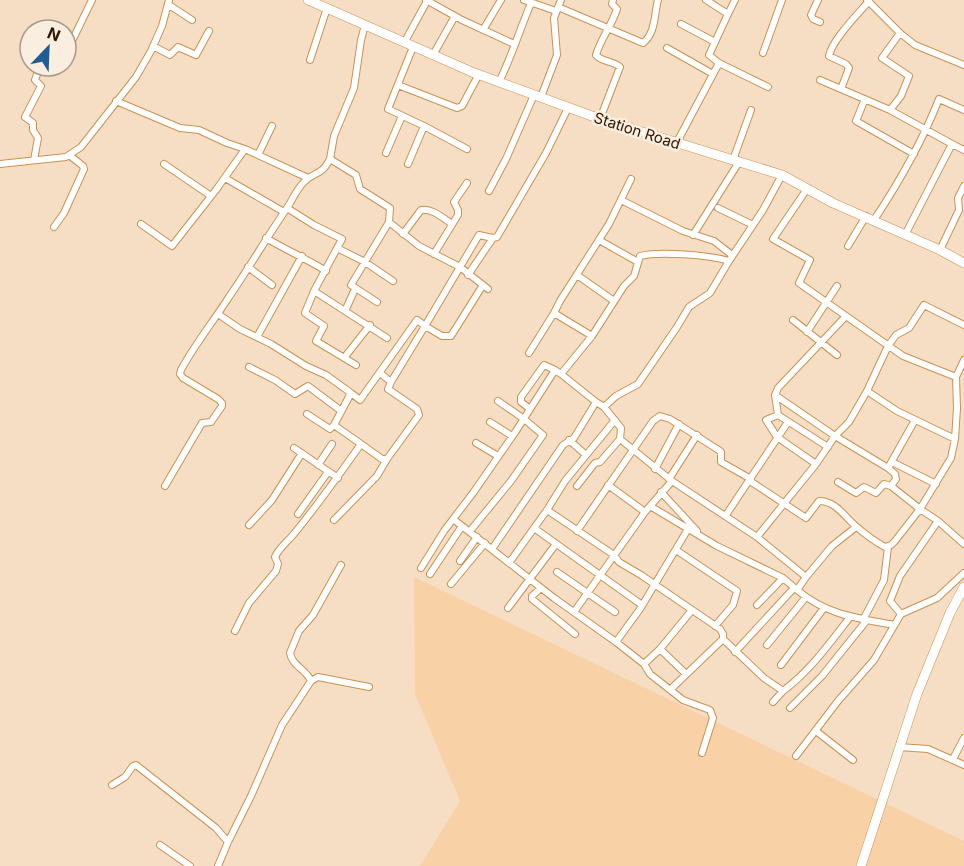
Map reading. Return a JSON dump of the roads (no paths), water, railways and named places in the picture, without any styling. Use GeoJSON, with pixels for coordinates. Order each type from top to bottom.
{"type":"FeatureCollection","features":[{"type":"Feature","properties":{"kind":"main road","name":"Station Road"},"geometry":{"type":"LineString","coordinates":[[312,1],[413,47],[568,108],[676,144],[782,175],[833,203],[940,250],[964,263]]}},
{"type":"Feature","properties":{"kind":"main road"},"geometry":{"type":"LineString","coordinates":[[861,866],[899,747],[950,613],[964,587]]}},
{"type":"Feature","properties":{"kind":"street"},"geometry":{"type":"LineString","coordinates":[[78,30],[92,0]]}},
{"type":"Feature","properties":{"kind":"street"},"geometry":{"type":"LineString","coordinates":[[404,43],[426,0],[514,44]]}},
{"type":"Feature","properties":{"kind":"street"},"geometry":{"type":"LineString","coordinates":[[483,30],[501,0]]}},
{"type":"Feature","properties":{"kind":"street"},"geometry":{"type":"LineString","coordinates":[[524,0],[558,6],[643,43],[652,29],[658,0]]}},
{"type":"Feature","properties":{"kind":"street"},"geometry":{"type":"LineString","coordinates":[[600,119],[620,68],[616,64],[599,59],[596,55],[617,9],[612,4],[613,0]]}},
{"type":"Feature","properties":{"kind":"street"},"geometry":{"type":"LineString","coordinates":[[706,0],[728,14]]}},
{"type":"Feature","properties":{"kind":"street"},"geometry":{"type":"LineString","coordinates":[[735,0],[709,55],[719,63],[768,87]]}},
{"type":"Feature","properties":{"kind":"street"},"geometry":{"type":"LineString","coordinates":[[763,53],[782,0]]}},
{"type":"Feature","properties":{"kind":"street"},"geometry":{"type":"LineString","coordinates":[[818,0],[810,15],[820,22]]}},
{"type":"Feature","properties":{"kind":"street"},"geometry":{"type":"LineString","coordinates":[[841,89],[849,68],[846,64],[829,56],[830,52],[868,0],[915,45],[964,65]]}},
{"type":"Feature","properties":{"kind":"street"},"geometry":{"type":"LineString","coordinates":[[0,164],[66,157],[81,147],[136,77],[162,26],[169,3],[192,20]]}},
{"type":"Feature","properties":{"kind":"street"},"geometry":{"type":"LineString","coordinates":[[499,82],[512,55],[514,44],[531,3]]}},
{"type":"Feature","properties":{"kind":"street"},"geometry":{"type":"LineString","coordinates":[[489,191],[557,55],[554,18],[558,6]]}},
{"type":"Feature","properties":{"kind":"street"},"geometry":{"type":"LineString","coordinates":[[310,60],[327,8]]}},
{"type":"Feature","properties":{"kind":"street"},"geometry":{"type":"LineString","coordinates":[[433,55],[455,16]]}},
{"type":"Feature","properties":{"kind":"street"},"geometry":{"type":"LineString","coordinates":[[681,24],[716,42]]}},
{"type":"Feature","properties":{"kind":"street"},"geometry":{"type":"LineString","coordinates":[[165,486],[202,423],[211,422],[222,405],[221,401],[180,374],[194,346],[218,314],[286,210],[295,192],[308,178],[323,171],[330,159],[334,136],[354,88],[365,25]]}},
{"type":"Feature","properties":{"kind":"street"},"geometry":{"type":"LineString","coordinates":[[153,46],[170,55],[178,47],[196,55],[209,31]]}},
{"type":"Feature","properties":{"kind":"street"},"geometry":{"type":"LineString","coordinates":[[890,110],[901,96],[909,76],[882,58],[900,33]]}},
{"type":"Feature","properties":{"kind":"street"},"geometry":{"type":"LineString","coordinates":[[413,47],[388,109],[467,148]]}},
{"type":"Feature","properties":{"kind":"street"},"geometry":{"type":"LineString","coordinates":[[667,48],[713,74]]}},
{"type":"Feature","properties":{"kind":"street"},"geometry":{"type":"LineString","coordinates":[[676,144],[719,63]]}},
{"type":"Feature","properties":{"kind":"street"},"geometry":{"type":"LineString","coordinates":[[398,85],[458,108],[462,106],[479,74]]}},
{"type":"Feature","properties":{"kind":"street"},"geometry":{"type":"LineString","coordinates":[[34,160],[38,138],[33,130],[33,122],[25,117],[41,86],[36,78]]}},
{"type":"Feature","properties":{"kind":"street"},"geometry":{"type":"LineString","coordinates":[[820,80],[890,110],[964,150]]}},
{"type":"Feature","properties":{"kind":"street"},"geometry":{"type":"LineString","coordinates":[[865,99],[856,121],[914,154]]}},
{"type":"Feature","properties":{"kind":"street"},"geometry":{"type":"LineString","coordinates":[[848,246],[897,185],[939,99],[964,110]]}},
{"type":"Feature","properties":{"kind":"street"},"geometry":{"type":"LineString","coordinates":[[116,100],[180,128],[199,130],[227,143],[245,148],[308,178]]}},
{"type":"Feature","properties":{"kind":"street"},"geometry":{"type":"LineString","coordinates":[[468,274],[510,218],[568,108]]}},
{"type":"Feature","properties":{"kind":"street"},"geometry":{"type":"LineString","coordinates":[[693,235],[736,161],[751,110]]}},
{"type":"Feature","properties":{"kind":"street"},"geometry":{"type":"LineString","coordinates":[[386,153],[402,116]]}},
{"type":"Feature","properties":{"kind":"street"},"geometry":{"type":"LineString","coordinates":[[258,155],[272,126]]}},
{"type":"Feature","properties":{"kind":"street"},"geometry":{"type":"LineString","coordinates":[[408,164],[424,126]]}},
{"type":"Feature","properties":{"kind":"street"},"geometry":{"type":"LineString","coordinates":[[905,235],[952,144]]}},
{"type":"Feature","properties":{"kind":"street"},"geometry":{"type":"LineString","coordinates":[[141,224],[172,246],[225,178],[245,148]]}},
{"type":"Feature","properties":{"kind":"street"},"geometry":{"type":"LineString","coordinates":[[54,227],[64,213],[84,169],[69,155]]}},
{"type":"Feature","properties":{"kind":"street"},"geometry":{"type":"LineString","coordinates":[[330,159],[354,174],[358,179],[360,189],[390,208],[389,222],[351,285],[377,302]]}},
{"type":"Feature","properties":{"kind":"street"},"geometry":{"type":"LineString","coordinates":[[164,164],[211,196]]}},
{"type":"Feature","properties":{"kind":"street"},"geometry":{"type":"LineString","coordinates":[[604,407],[616,396],[638,384],[689,307],[710,293],[782,175]]}},
{"type":"Feature","properties":{"kind":"street"},"geometry":{"type":"LineString","coordinates":[[225,178],[343,241],[314,291],[305,312],[324,326],[316,341],[356,365]]}},
{"type":"Feature","properties":{"kind":"street"},"geometry":{"type":"LineString","coordinates":[[529,352],[599,240],[631,179]]}},
{"type":"Feature","properties":{"kind":"street"},"geometry":{"type":"LineString","coordinates":[[434,254],[459,212],[454,202],[467,183]]}},
{"type":"Feature","properties":{"kind":"street"},"geometry":{"type":"LineString","coordinates":[[940,250],[958,210],[958,196],[964,186]]}},
{"type":"Feature","properties":{"kind":"street"},"geometry":{"type":"LineString","coordinates":[[807,189],[773,239],[810,260],[799,283],[903,356],[956,377]]}},
{"type":"Feature","properties":{"kind":"street"},"geometry":{"type":"LineString","coordinates":[[621,200],[693,235],[714,241],[731,258]]}},
{"type":"Feature","properties":{"kind":"street"},"geometry":{"type":"LineString","coordinates":[[718,208],[753,225]]}},
{"type":"Feature","properties":{"kind":"street"},"geometry":{"type":"LineString","coordinates":[[404,234],[421,210],[425,209],[452,224]]}},
{"type":"Feature","properties":{"kind":"street"},"geometry":{"type":"LineString","coordinates":[[218,314],[306,366],[327,375],[360,400],[417,321],[442,336],[451,336],[485,287],[460,267],[434,254],[389,222]]}},
{"type":"Feature","properties":{"kind":"street"},"geometry":{"type":"LineString","coordinates":[[334,520],[377,476],[417,419],[419,412],[388,389],[479,235],[493,238]]}},
{"type":"Feature","properties":{"kind":"street"},"geometry":{"type":"LineString","coordinates":[[266,238],[326,271]]}},
{"type":"Feature","properties":{"kind":"street"},"geometry":{"type":"LineString","coordinates":[[599,240],[638,262]]}},
{"type":"Feature","properties":{"kind":"street"},"geometry":{"type":"LineString","coordinates":[[339,249],[365,262],[393,282]]}},
{"type":"Feature","properties":{"kind":"street"},"geometry":{"type":"LineString","coordinates":[[561,374],[592,336],[624,286],[634,276],[642,255],[731,258]]}},
{"type":"Feature","properties":{"kind":"street"},"geometry":{"type":"LineString","coordinates":[[257,338],[302,256]]}},
{"type":"Feature","properties":{"kind":"street"},"geometry":{"type":"LineString","coordinates":[[248,267],[272,285]]}},
{"type":"Feature","properties":{"kind":"street"},"geometry":{"type":"LineString","coordinates":[[577,275],[614,301]]}},
{"type":"Feature","properties":{"kind":"street"},"geometry":{"type":"LineString","coordinates":[[807,332],[837,286]]}},
{"type":"Feature","properties":{"kind":"street"},"geometry":{"type":"LineString","coordinates":[[346,309],[355,289]]}},
{"type":"Feature","properties":{"kind":"street"},"geometry":{"type":"LineString","coordinates":[[314,291],[346,309],[387,338]]}},
{"type":"Feature","properties":{"kind":"street"},"geometry":{"type":"LineString","coordinates":[[757,537],[816,464],[835,436],[849,422],[867,391],[888,345],[897,335],[909,328],[924,305],[964,325]]}},
{"type":"Feature","properties":{"kind":"street"},"geometry":{"type":"LineString","coordinates":[[554,313],[592,336]]}},
{"type":"Feature","properties":{"kind":"street"},"geometry":{"type":"LineString","coordinates":[[828,447],[778,415],[775,395],[782,383],[822,344],[846,316]]}},
{"type":"Feature","properties":{"kind":"street"},"geometry":{"type":"LineString","coordinates":[[793,320],[837,355]]}},
{"type":"Feature","properties":{"kind":"street"},"geometry":{"type":"LineString","coordinates":[[344,358],[370,325]]}},
{"type":"Feature","properties":{"kind":"street"},"geometry":{"type":"LineString","coordinates":[[790,708],[834,662],[865,620],[884,580],[888,547],[920,509],[951,458],[955,439],[956,377],[964,360]]}},
{"type":"Feature","properties":{"kind":"street"},"geometry":{"type":"LineString","coordinates":[[530,409],[520,402],[521,397],[544,365],[561,374],[604,407],[622,430],[620,439],[600,462],[595,463],[577,486]]}},
{"type":"Feature","properties":{"kind":"street"},"geometry":{"type":"LineString","coordinates":[[249,367],[275,380],[295,394],[308,386],[340,410]]}},
{"type":"Feature","properties":{"kind":"street"},"geometry":{"type":"LineString","coordinates":[[421,568],[555,370]]}},
{"type":"Feature","properties":{"kind":"street"},"geometry":{"type":"LineString","coordinates":[[380,373],[391,382]]}},
{"type":"Feature","properties":{"kind":"street"},"geometry":{"type":"LineString","coordinates":[[867,391],[915,420],[955,439]]}},
{"type":"Feature","properties":{"kind":"street"},"geometry":{"type":"LineString","coordinates":[[306,414],[331,430],[351,393]]}},
{"type":"Feature","properties":{"kind":"street"},"geometry":{"type":"LineString","coordinates":[[775,395],[835,436],[890,465],[936,484]]}},
{"type":"Feature","properties":{"kind":"street"},"geometry":{"type":"LineString","coordinates":[[956,397],[964,400]]}},
{"type":"Feature","properties":{"kind":"street"},"geometry":{"type":"LineString","coordinates":[[470,531],[511,482],[542,438],[541,432],[498,401]]}},
{"type":"Feature","properties":{"kind":"street"},"geometry":{"type":"LineString","coordinates":[[492,549],[563,445],[581,428],[596,402]]}},
{"type":"Feature","properties":{"kind":"street"},"geometry":{"type":"LineString","coordinates":[[778,415],[766,420],[777,437],[816,464]]}},
{"type":"Feature","properties":{"kind":"street"},"geometry":{"type":"LineString","coordinates":[[577,531],[656,418],[663,416],[680,424],[720,451],[721,462],[806,518],[819,501],[824,501],[842,512],[856,527],[888,547]]}},
{"type":"Feature","properties":{"kind":"street"},"geometry":{"type":"LineString","coordinates":[[509,564],[565,481],[615,420]]}},
{"type":"Feature","properties":{"kind":"street"},"geometry":{"type":"LineString","coordinates":[[890,465],[915,420]]}},
{"type":"Feature","properties":{"kind":"street"},"geometry":{"type":"LineString","coordinates":[[490,422],[512,436]]}},
{"type":"Feature","properties":{"kind":"street"},"geometry":{"type":"LineString","coordinates":[[726,515],[789,422]]}},
{"type":"Feature","properties":{"kind":"street"},"geometry":{"type":"LineString","coordinates":[[655,469],[680,424]]}},
{"type":"Feature","properties":{"kind":"street"},"geometry":{"type":"LineString","coordinates":[[334,425],[382,459],[387,459]]}},
{"type":"Feature","properties":{"kind":"street"},"geometry":{"type":"LineString","coordinates":[[574,612],[670,480],[697,435]]}},
{"type":"Feature","properties":{"kind":"street"},"geometry":{"type":"LineString","coordinates":[[620,439],[655,469],[757,537],[806,577]]}},
{"type":"Feature","properties":{"kind":"street"},"geometry":{"type":"LineString","coordinates":[[569,441],[586,455]]}},
{"type":"Feature","properties":{"kind":"street"},"geometry":{"type":"LineString","coordinates":[[476,443],[498,456]]}},
{"type":"Feature","properties":{"kind":"street"},"geometry":{"type":"LineString","coordinates":[[318,465],[332,444]]}},
{"type":"Feature","properties":{"kind":"street"},"geometry":{"type":"LineString","coordinates":[[235,631],[249,603],[276,571],[277,552],[338,478],[360,444]]}},
{"type":"Feature","properties":{"kind":"street"},"geometry":{"type":"LineString","coordinates":[[294,448],[338,478]]}},
{"type":"Feature","properties":{"kind":"street"},"geometry":{"type":"LineString","coordinates":[[249,525],[272,500],[302,453]]}},
{"type":"Feature","properties":{"kind":"street"},"geometry":{"type":"LineString","coordinates":[[890,465],[896,479],[891,486]]}},
{"type":"Feature","properties":{"kind":"street"},"geometry":{"type":"LineString","coordinates":[[298,514],[328,472]]}},
{"type":"Feature","properties":{"kind":"street"},"geometry":{"type":"LineString","coordinates":[[838,483],[856,493],[864,487],[876,493],[884,484],[891,486],[938,521],[964,544]]}},
{"type":"Feature","properties":{"kind":"street"},"geometry":{"type":"LineString","coordinates":[[608,485],[717,546],[783,578],[824,608],[850,617],[894,625]]}},
{"type":"Feature","properties":{"kind":"street"},"geometry":{"type":"LineString","coordinates":[[661,492],[701,536]]}},
{"type":"Feature","properties":{"kind":"street"},"geometry":{"type":"LineString","coordinates":[[547,510],[614,555],[619,562],[715,626],[735,652],[772,685],[783,691]]}},
{"type":"Feature","properties":{"kind":"street"},"geometry":{"type":"LineString","coordinates":[[453,519],[530,580],[644,664],[650,674],[683,700],[710,710],[713,718],[702,753]]}},
{"type":"Feature","properties":{"kind":"street"},"geometry":{"type":"LineString","coordinates":[[901,614],[890,601],[900,576],[938,521]]}},
{"type":"Feature","properties":{"kind":"street"},"geometry":{"type":"LineString","coordinates":[[430,574],[462,526]]}},
{"type":"Feature","properties":{"kind":"street"},"geometry":{"type":"LineString","coordinates":[[735,652],[796,589],[832,546],[856,527]]}},
{"type":"Feature","properties":{"kind":"street"},"geometry":{"type":"LineString","coordinates":[[534,528],[642,605]]}},
{"type":"Feature","properties":{"kind":"street"},"geometry":{"type":"LineString","coordinates":[[616,642],[642,605],[688,529]]}},
{"type":"Feature","properties":{"kind":"street"},"geometry":{"type":"LineString","coordinates":[[460,561],[477,537]]}},
{"type":"Feature","properties":{"kind":"street"},"geometry":{"type":"LineString","coordinates":[[451,584],[485,543]]}},
{"type":"Feature","properties":{"kind":"street"},"geometry":{"type":"LineString","coordinates":[[508,608],[556,544]]}},
{"type":"Feature","properties":{"kind":"street"},"geometry":{"type":"LineString","coordinates":[[676,550],[736,591],[733,605],[715,626]]}},
{"type":"Feature","properties":{"kind":"street"},"geometry":{"type":"LineString","coordinates":[[311,681],[306,671],[292,661],[290,653],[299,632],[313,615],[341,565]]}},
{"type":"Feature","properties":{"kind":"street"},"geometry":{"type":"LineString","coordinates":[[556,572],[615,612]]}},
{"type":"Feature","properties":{"kind":"street"},"geometry":{"type":"LineString","coordinates":[[796,756],[874,660],[901,614],[937,598],[964,573]]}},
{"type":"Feature","properties":{"kind":"street"},"geometry":{"type":"LineString","coordinates":[[757,605],[783,578]]}},
{"type":"Feature","properties":{"kind":"street"},"geometry":{"type":"LineString","coordinates":[[541,588],[532,596],[532,599],[575,634]]}},
{"type":"Feature","properties":{"kind":"street"},"geometry":{"type":"LineString","coordinates":[[767,645],[806,597]]}},
{"type":"Feature","properties":{"kind":"street"},"geometry":{"type":"LineString","coordinates":[[781,664],[824,608]]}},
{"type":"Feature","properties":{"kind":"street"},"geometry":{"type":"LineString","coordinates":[[644,664],[660,649],[692,610]]}},
{"type":"Feature","properties":{"kind":"street"},"geometry":{"type":"LineString","coordinates":[[772,702],[802,675],[850,617]]}},
{"type":"Feature","properties":{"kind":"street"},"geometry":{"type":"LineString","coordinates":[[670,690],[723,639]]}},
{"type":"Feature","properties":{"kind":"street"},"geometry":{"type":"LineString","coordinates":[[660,649],[686,674]]}},
{"type":"Feature","properties":{"kind":"street"},"geometry":{"type":"LineString","coordinates":[[218,866],[282,725],[311,681],[318,677],[369,687]]}},
{"type":"Feature","properties":{"kind":"street"},"geometry":{"type":"LineString","coordinates":[[816,731],[854,760]]}},
{"type":"Feature","properties":{"kind":"street"},"geometry":{"type":"LineString","coordinates":[[953,759],[964,738]]}},
{"type":"Feature","properties":{"kind":"street"},"geometry":{"type":"LineString","coordinates":[[899,747],[928,750],[964,765]]}},
{"type":"Feature","properties":{"kind":"street"},"geometry":{"type":"LineString","coordinates":[[112,785],[125,777],[136,765],[216,828],[228,842]]}},
{"type":"Feature","properties":{"kind":"street"},"geometry":{"type":"LineString","coordinates":[[160,845],[190,866]]}}]}
